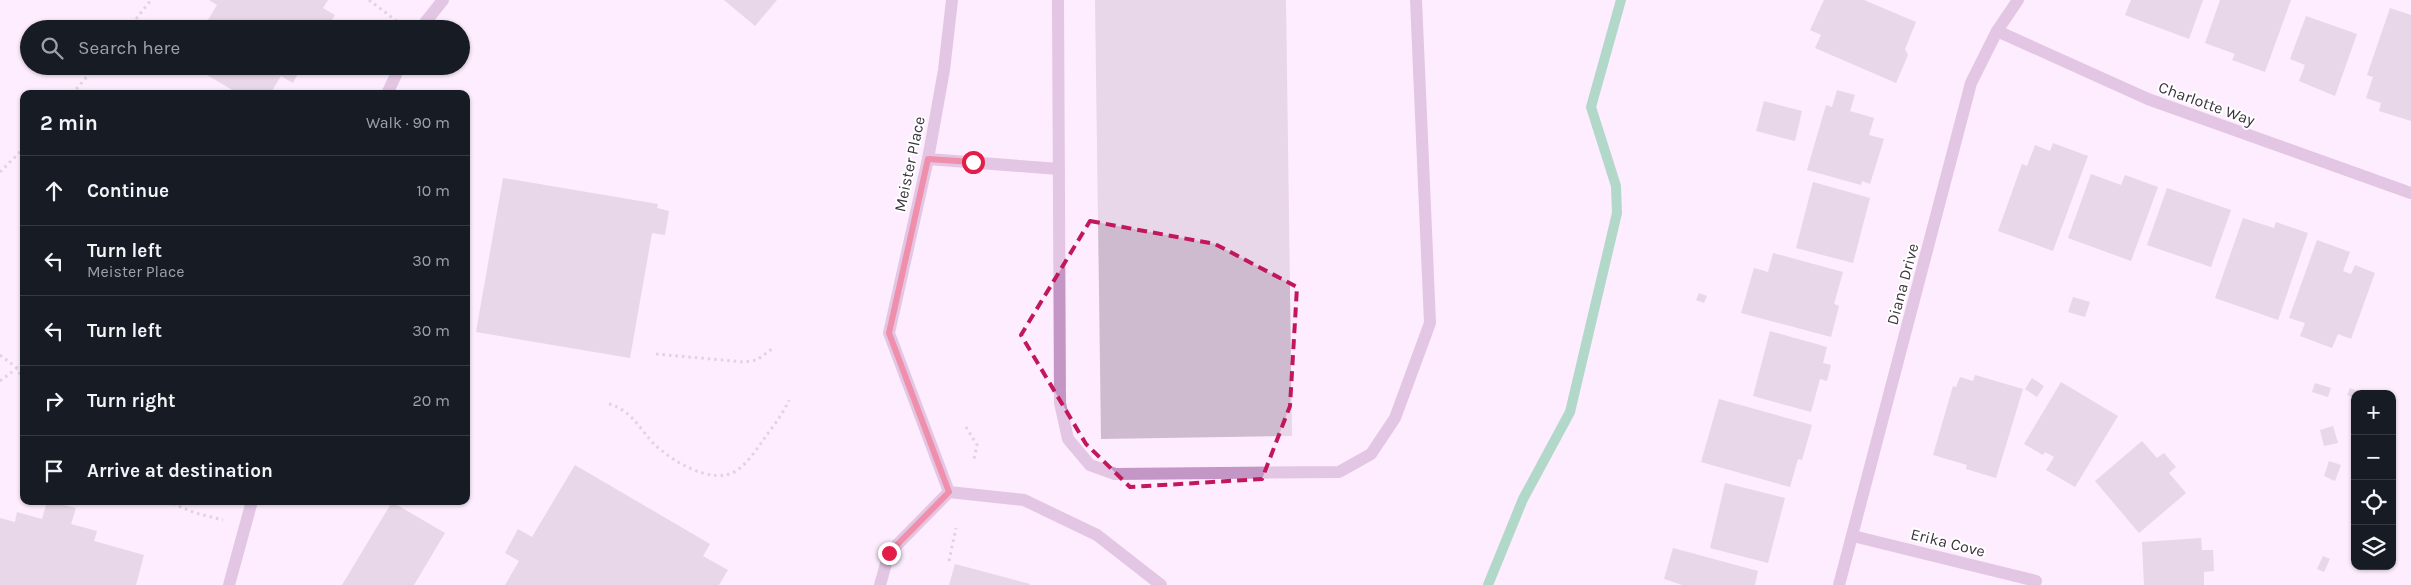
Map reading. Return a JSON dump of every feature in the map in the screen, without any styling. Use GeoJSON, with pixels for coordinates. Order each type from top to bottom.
{"type":"FeatureCollection","features":[{"type":"Feature","properties":{"kind":"street"},"geometry":{"type":"LineString","coordinates":[[427,20],[443,0]]}},
{"type":"Feature","properties":{"kind":"street","name":"Meister Place"},"geometry":{"type":"LineString","coordinates":[[949,492],[889,333],[928,159],[944,70],[952,0]]}},
{"type":"Feature","properties":{"kind":"street"},"geometry":{"type":"LineString","coordinates":[[1058,0],[1060,403],[1068,439],[1090,465],[1115,474],[1340,472],[1371,454],[1396,418],[1430,323],[1416,0]]}},
{"type":"Feature","properties":{"kind":"street","name":"Diana Drive"},"geometry":{"type":"LineString","coordinates":[[1839,585],[1971,84],[1997,31],[2018,0]]}},
{"type":"Feature","properties":{"kind":"street","name":"Charlotte Way"},"geometry":{"type":"LineString","coordinates":[[1997,31],[2148,99],[2411,193]]}},
{"type":"Feature","properties":{"kind":"street"},"geometry":{"type":"LineString","coordinates":[[389,90],[396,75]]}},
{"type":"Feature","properties":{"kind":"street"},"geometry":{"type":"LineString","coordinates":[[928,159],[1059,169]]}},
{"type":"Feature","properties":{"kind":"street"},"geometry":{"type":"LineString","coordinates":[[880,585],[889,553],[949,492],[1024,500],[1097,535],[1161,585]]}},
{"type":"Feature","properties":{"kind":"street"},"geometry":{"type":"LineString","coordinates":[[229,585],[251,505]]}},
{"type":"Feature","properties":{"kind":"street","name":"Erika Cove"},"geometry":{"type":"LineString","coordinates":[[1853,536],[2036,581]]}},
{"type":"Feature","properties":{"kind":"path"},"geometry":{"type":"LineString","coordinates":[[135,20],[151,0]]}},
{"type":"Feature","properties":{"kind":"path"},"geometry":{"type":"LineString","coordinates":[[369,0],[395,20]]}},
{"type":"Feature","properties":{"kind":"path"},"geometry":{"type":"LineString","coordinates":[[75,90],[88,75]]}},
{"type":"Feature","properties":{"kind":"path"},"geometry":{"type":"LineString","coordinates":[[0,172],[20,152]]}},
{"type":"Feature","properties":{"kind":"path"},"geometry":{"type":"LineString","coordinates":[[656,354],[744,362],[757,360],[773,348]]}},
{"type":"Feature","properties":{"kind":"path"},"geometry":{"type":"LineString","coordinates":[[0,355],[16,368],[20,375]]}},
{"type":"Feature","properties":{"kind":"path"},"geometry":{"type":"LineString","coordinates":[[0,381],[16,368]]}},
{"type":"Feature","properties":{"kind":"path"},"geometry":{"type":"LineString","coordinates":[[609,404],[622,407],[655,445],[690,469],[707,475],[722,476],[736,471],[748,461],[784,411],[789,400]]}},
{"type":"Feature","properties":{"kind":"path"},"geometry":{"type":"LineString","coordinates":[[966,427],[977,445],[974,459]]}},
{"type":"Feature","properties":{"kind":"path"},"geometry":{"type":"LineString","coordinates":[[176,505],[195,513],[246,525]]}},
{"type":"Feature","properties":{"kind":"path"},"geometry":{"type":"LineString","coordinates":[[949,561],[956,528]]}},
{"type":"Feature","properties":{"kind":"highlighted area"},"geometry":{"type":"Polygon","coordinates":[[[1090,221],[1215,244],[1297,287],[1290,406],[1262,479],[1130,487],[1086,444],[1021,335],[1090,221]]]}},
{"type":"Feature","properties":{"kind":"building"},"geometry":{"type":"Polygon","coordinates":[[[209,0],[328,0],[323,8],[335,15],[332,20],[208,20],[217,5],[209,0]]]}},
{"type":"Feature","properties":{"kind":"building"},"geometry":{"type":"Polygon","coordinates":[[[724,0],[777,0],[755,26],[724,0]]]}},
{"type":"Feature","properties":{"kind":"building"},"geometry":{"type":"Polygon","coordinates":[[[1095,0],[1286,0],[1292,436],[1101,439],[1095,0]]]}},
{"type":"Feature","properties":{"kind":"building"},"geometry":{"type":"Polygon","coordinates":[[[1824,0],[1864,0],[1916,22],[1905,49],[1908,55],[1896,83],[1815,48],[1821,35],[1810,30],[1824,0]]]}},
{"type":"Feature","properties":{"kind":"building"},"geometry":{"type":"Polygon","coordinates":[[[2131,0],[2203,0],[2189,39],[2125,15],[2131,0]]]}},
{"type":"Feature","properties":{"kind":"building"},"geometry":{"type":"Polygon","coordinates":[[[2220,0],[2291,0],[2265,72],[2232,60],[2235,54],[2205,43],[2220,0]]]}},
{"type":"Feature","properties":{"kind":"building"},"geometry":{"type":"Polygon","coordinates":[[[2390,8],[2411,15],[2411,121],[2379,111],[2381,103],[2366,98],[2373,77],[2367,75],[2390,8]]]}},
{"type":"Feature","properties":{"kind":"building"},"geometry":{"type":"Polygon","coordinates":[[[2306,16],[2357,34],[2335,96],[2299,81],[2305,65],[2290,59],[2306,16]]]}},
{"type":"Feature","properties":{"kind":"building"},"geometry":{"type":"Polygon","coordinates":[[[207,75],[297,75],[293,83],[281,76],[272,90],[232,90],[207,75]]]}},
{"type":"Feature","properties":{"kind":"building"},"geometry":{"type":"Polygon","coordinates":[[[1837,90],[1855,95],[1850,111],[1874,118],[1869,135],[1884,139],[1870,184],[1862,181],[1861,185],[1807,170],[1826,105],[1832,107],[1837,90]]]}},
{"type":"Feature","properties":{"kind":"building"},"geometry":{"type":"Polygon","coordinates":[[[1764,101],[1802,111],[1795,141],[1756,131],[1764,101]]]}},
{"type":"Feature","properties":{"kind":"building"},"geometry":{"type":"Polygon","coordinates":[[[2053,143],[2088,156],[2053,251],[1998,231],[2022,164],[2027,166],[2035,145],[2050,151],[2053,143]]]}},
{"type":"Feature","properties":{"kind":"building"},"geometry":{"type":"Polygon","coordinates":[[[2091,174],[2121,185],[2125,175],[2158,187],[2131,261],[2068,238],[2091,174]]]}},
{"type":"Feature","properties":{"kind":"building"},"geometry":{"type":"Polygon","coordinates":[[[503,178],[658,204],[657,208],[669,211],[665,235],[652,233],[630,358],[476,332],[503,178]]]}},
{"type":"Feature","properties":{"kind":"building"},"geometry":{"type":"Polygon","coordinates":[[[1813,182],[1870,198],[1853,263],[1796,248],[1813,182]]]}},
{"type":"Feature","properties":{"kind":"building"},"geometry":{"type":"Polygon","coordinates":[[[2167,188],[2231,210],[2211,267],[2147,245],[2167,188]]]}},
{"type":"Feature","properties":{"kind":"building"},"geometry":{"type":"Polygon","coordinates":[[[2243,218],[2274,228],[2276,222],[2308,233],[2278,320],[2215,298],[2243,218]]]}},
{"type":"Feature","properties":{"kind":"building"},"geometry":{"type":"Polygon","coordinates":[[[2317,240],[2350,252],[2343,271],[2351,274],[2355,265],[2375,273],[2351,339],[2338,334],[2332,348],[2300,336],[2305,323],[2289,318],[2317,240]]]}},
{"type":"Feature","properties":{"kind":"building"},"geometry":{"type":"Polygon","coordinates":[[[1773,253],[1843,272],[1834,304],[1839,306],[1831,337],[1741,313],[1754,268],[1768,272],[1773,253]]]}},
{"type":"Feature","properties":{"kind":"building"},"geometry":{"type":"Polygon","coordinates":[[[1699,293],[1707,296],[1704,303],[1696,300],[1699,293]]]}},
{"type":"Feature","properties":{"kind":"building"},"geometry":{"type":"Polygon","coordinates":[[[2073,297],[2090,302],[2085,317],[2068,312],[2073,297]]]}},
{"type":"Feature","properties":{"kind":"building"},"geometry":{"type":"Polygon","coordinates":[[[1770,331],[1827,347],[1823,363],[1831,365],[1827,381],[1820,379],[1811,412],[1753,396],[1770,331]]]}},
{"type":"Feature","properties":{"kind":"building"},"geometry":{"type":"Polygon","coordinates":[[[1975,375],[2023,389],[1996,478],[1966,469],[1967,465],[1933,455],[1953,386],[1956,387],[1960,377],[1973,381],[1975,375]]]}},
{"type":"Feature","properties":{"kind":"building"},"geometry":{"type":"Polygon","coordinates":[[[2032,378],[2044,386],[2037,397],[2025,389],[2032,378]]]}},
{"type":"Feature","properties":{"kind":"building"},"geometry":{"type":"Polygon","coordinates":[[[2061,382],[2118,416],[2075,487],[2046,470],[2054,457],[2045,452],[2043,455],[2024,444],[2061,382]]]}},
{"type":"Feature","properties":{"kind":"building"},"geometry":{"type":"Polygon","coordinates":[[[2315,383],[2331,388],[2328,397],[2312,392],[2315,383]]]}},
{"type":"Feature","properties":{"kind":"building"},"geometry":{"type":"Polygon","coordinates":[[[2350,388],[2355,390],[2351,390],[2351,396],[2347,395],[2350,388]]]}},
{"type":"Feature","properties":{"kind":"building"},"geometry":{"type":"Polygon","coordinates":[[[1719,399],[1812,425],[1802,460],[1798,459],[1790,487],[1701,462],[1719,399]]]}},
{"type":"Feature","properties":{"kind":"building"},"geometry":{"type":"Polygon","coordinates":[[[2333,426],[2338,443],[2324,446],[2320,430],[2333,426]]]}},
{"type":"Feature","properties":{"kind":"building"},"geometry":{"type":"Polygon","coordinates":[[[2142,441],[2157,458],[2164,453],[2176,467],[2169,473],[2186,493],[2139,533],[2095,481],[2142,441]]]}},
{"type":"Feature","properties":{"kind":"building"},"geometry":{"type":"Polygon","coordinates":[[[2329,461],[2341,465],[2335,481],[2324,476],[2329,461]]]}},
{"type":"Feature","properties":{"kind":"building"},"geometry":{"type":"Polygon","coordinates":[[[575,465],[710,544],[703,556],[728,570],[719,585],[505,585],[519,561],[505,553],[518,529],[532,537],[575,465]]]}},
{"type":"Feature","properties":{"kind":"building"},"geometry":{"type":"Polygon","coordinates":[[[1725,483],[1785,498],[1768,563],[1710,548],[1725,483]]]}},
{"type":"Feature","properties":{"kind":"building"},"geometry":{"type":"Polygon","coordinates":[[[46,505],[64,505],[76,508],[71,524],[97,531],[94,541],[144,555],[136,585],[0,585],[0,518],[15,522],[17,512],[42,519],[46,505]]]}},
{"type":"Feature","properties":{"kind":"building"},"geometry":{"type":"Polygon","coordinates":[[[390,505],[397,505],[445,533],[414,585],[342,585],[390,505]]]}},
{"type":"Feature","properties":{"kind":"building"},"geometry":{"type":"Polygon","coordinates":[[[2201,538],[2202,550],[2213,550],[2214,571],[2204,572],[2204,585],[2144,585],[2142,542],[2201,538]]]}},
{"type":"Feature","properties":{"kind":"building"},"geometry":{"type":"Polygon","coordinates":[[[1673,548],[1758,571],[1755,585],[1682,585],[1664,579],[1673,548]]]}},
{"type":"Feature","properties":{"kind":"building"},"geometry":{"type":"Polygon","coordinates":[[[2323,556],[2330,559],[2324,572],[2317,569],[2323,556]]]}},
{"type":"Feature","properties":{"kind":"building"},"geometry":{"type":"Polygon","coordinates":[[[955,564],[1030,584],[1030,585],[949,585],[955,564]]]}},
{"type":"Feature","properties":{"kind":"waterway"},"geometry":{"type":"LineString","coordinates":[[1488,585],[1523,499],[1570,412],[1617,213],[1616,186],[1591,107],[1621,0]]}},
{"type":"Feature","properties":{"kind":"route"},"geometry":{"type":"LineString","coordinates":[[889,553],[949,492],[889,333],[928,159],[973,162]]}}]}
